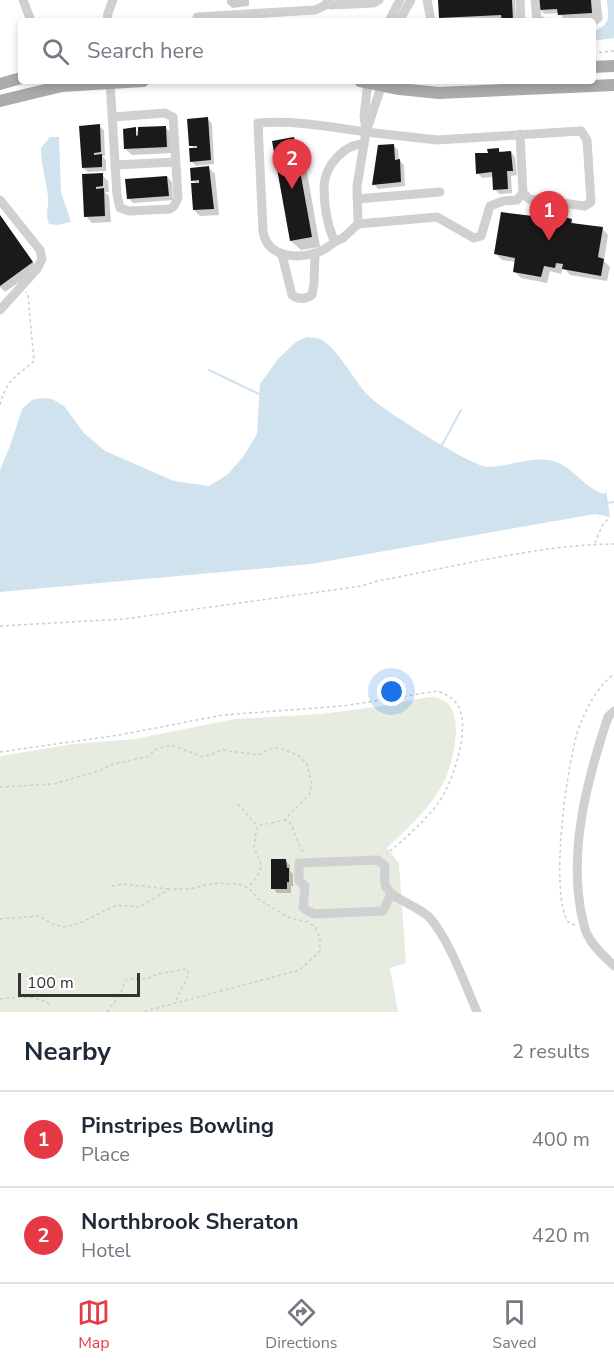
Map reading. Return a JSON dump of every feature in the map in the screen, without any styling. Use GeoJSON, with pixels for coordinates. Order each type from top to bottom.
{"type":"FeatureCollection","features":[{"type":"Feature","properties":{"kind":"main road"},"geometry":{"type":"LineString","coordinates":[[596,67],[614,66]]}},
{"type":"Feature","properties":{"kind":"main road"},"geometry":{"type":"LineString","coordinates":[[0,84],[18,79]]}},
{"type":"Feature","properties":{"kind":"main road"},"geometry":{"type":"LineString","coordinates":[[0,101],[62,86],[86,84]]}},
{"type":"Feature","properties":{"kind":"main road"},"geometry":{"type":"LineString","coordinates":[[383,84],[439,93],[614,85]]}},
{"type":"Feature","properties":{"kind":"street"},"geometry":{"type":"LineString","coordinates":[[23,0],[30,18]]}},
{"type":"Feature","properties":{"kind":"street"},"geometry":{"type":"LineString","coordinates":[[107,18],[113,0]]}},
{"type":"Feature","properties":{"kind":"street"},"geometry":{"type":"LineString","coordinates":[[197,17],[315,10],[327,2],[331,5],[368,4],[379,0]]}},
{"type":"Feature","properties":{"kind":"street"},"geometry":{"type":"LineString","coordinates":[[391,18],[400,0]]}},
{"type":"Feature","properties":{"kind":"street"},"geometry":{"type":"LineString","coordinates":[[401,18],[411,0]]}},
{"type":"Feature","properties":{"kind":"street"},"geometry":{"type":"LineString","coordinates":[[427,0],[430,18]]}},
{"type":"Feature","properties":{"kind":"street"},"geometry":{"type":"LineString","coordinates":[[520,0],[521,18]]}},
{"type":"Feature","properties":{"kind":"street"},"geometry":{"type":"LineString","coordinates":[[535,0],[537,18]]}},
{"type":"Feature","properties":{"kind":"street"},"geometry":{"type":"LineString","coordinates":[[596,0],[598,18],[596,20]]}},
{"type":"Feature","properties":{"kind":"street"},"geometry":{"type":"LineString","coordinates":[[110,84],[117,195],[120,208],[129,211],[170,209],[176,202],[173,117],[165,113],[113,117]]}},
{"type":"Feature","properties":{"kind":"street"},"geometry":{"type":"LineString","coordinates":[[365,84],[366,132]]}},
{"type":"Feature","properties":{"kind":"street"},"geometry":{"type":"LineString","coordinates":[[358,224],[359,170],[366,132],[383,84]]}},
{"type":"Feature","properties":{"kind":"street"},"geometry":{"type":"LineString","coordinates":[[520,134],[523,193],[520,199],[503,201],[490,206],[481,237],[469,235],[438,217],[358,224],[343,238],[315,254],[282,255],[269,247],[263,232],[258,123],[293,123],[437,140],[520,134],[581,131],[587,140],[591,202],[585,206],[529,199],[523,193]]}},
{"type":"Feature","properties":{"kind":"street"},"geometry":{"type":"LineString","coordinates":[[336,241],[330,231],[325,182],[330,169],[346,148],[354,144],[364,144]]}},
{"type":"Feature","properties":{"kind":"street"},"geometry":{"type":"LineString","coordinates":[[116,165],[175,162]]}},
{"type":"Feature","properties":{"kind":"street"},"geometry":{"type":"LineString","coordinates":[[357,199],[440,192]]}},
{"type":"Feature","properties":{"kind":"street"},"geometry":{"type":"LineString","coordinates":[[0,200],[40,250],[42,259],[37,269],[0,310]]}},
{"type":"Feature","properties":{"kind":"street"},"geometry":{"type":"LineString","coordinates":[[282,255],[292,295],[297,298],[307,298],[312,295],[315,284],[315,254]]}},
{"type":"Feature","properties":{"kind":"street"},"geometry":{"type":"LineString","coordinates":[[614,711],[608,717],[599,743],[586,793],[580,833],[578,882],[586,933],[592,943],[614,966]]}},
{"type":"Feature","properties":{"kind":"street"},"geometry":{"type":"LineString","coordinates":[[392,894],[383,911],[314,914],[303,908],[305,886],[299,880],[299,862],[378,860],[385,866],[385,885],[392,894],[410,903],[428,917],[453,957],[477,1012]]}},
{"type":"Feature","properties":{"kind":"path"},"geometry":{"type":"LineString","coordinates":[[596,53],[614,51]]}},
{"type":"Feature","properties":{"kind":"path"},"geometry":{"type":"LineString","coordinates":[[0,405],[8,384],[34,361],[28,295],[21,287]]}},
{"type":"Feature","properties":{"kind":"path"},"geometry":{"type":"LineString","coordinates":[[595,544],[602,526],[609,518]]}},
{"type":"Feature","properties":{"kind":"path"},"geometry":{"type":"LineString","coordinates":[[0,626],[124,619],[362,586],[378,580],[487,558],[595,544],[614,544]]}},
{"type":"Feature","properties":{"kind":"path"},"geometry":{"type":"LineString","coordinates":[[584,925],[568,922],[561,906],[560,859],[564,805],[579,728],[594,696],[614,674]]}},
{"type":"Feature","properties":{"kind":"path"},"geometry":{"type":"LineString","coordinates":[[0,752],[119,735],[223,715],[343,706],[438,691],[447,694],[456,702],[460,710],[462,724],[455,767],[448,788],[427,816],[398,845],[378,860]]}},
{"type":"Feature","properties":{"kind":"path"},"geometry":{"type":"LineString","coordinates":[[0,788],[54,784],[101,770],[113,764],[147,757],[155,750],[165,747],[180,748],[195,756],[203,757],[223,750],[258,755],[273,748],[280,748],[299,756],[307,764],[312,784],[309,795],[284,820]]}},
{"type":"Feature","properties":{"kind":"path"},"geometry":{"type":"LineString","coordinates":[[238,804],[257,826],[254,847],[261,864],[260,872],[249,888]]}},
{"type":"Feature","properties":{"kind":"path"},"geometry":{"type":"LineString","coordinates":[[257,826],[289,821],[297,844],[309,862]]}},
{"type":"Feature","properties":{"kind":"path"},"geometry":{"type":"LineString","coordinates":[[112,886],[123,884],[189,889],[215,883],[237,884],[249,888],[258,899],[290,918],[308,922],[315,927],[320,938],[320,951],[300,970],[142,1012]]}},
{"type":"Feature","properties":{"kind":"path"},"geometry":{"type":"LineString","coordinates":[[0,919],[39,916],[52,924],[64,927],[78,924],[108,907],[116,905],[139,907],[170,889]]}},
{"type":"Feature","properties":{"kind":"path"},"geometry":{"type":"LineString","coordinates":[[107,1012],[111,1002],[119,996],[127,979],[147,979],[158,974],[187,969],[189,974],[174,1003]]}},
{"type":"Feature","properties":{"kind":"path"},"geometry":{"type":"LineString","coordinates":[[0,999],[21,996],[39,997],[51,1005]]}},
{"type":"Feature","properties":{"kind":"shaded area"},"geometry":{"type":"Polygon","coordinates":[[[429,697],[441,699],[450,706],[456,728],[455,741],[450,767],[436,795],[387,848],[399,863],[406,963],[390,968],[398,1012],[0,1012],[0,756],[73,744],[135,739],[235,719],[321,714],[429,697]]]}},
{"type":"Feature","properties":{"kind":"water"},"geometry":{"type":"Polygon","coordinates":[[[607,0],[614,0],[614,38],[596,41],[596,30],[606,23],[607,0]]]}},
{"type":"Feature","properties":{"kind":"water"},"geometry":{"type":"Polygon","coordinates":[[[50,137],[59,137],[61,192],[71,222],[58,225],[49,224],[48,221],[48,196],[41,154],[41,148],[50,137]]]}},
{"type":"Feature","properties":{"kind":"water"},"geometry":{"type":"Polygon","coordinates":[[[307,337],[319,338],[326,342],[371,398],[393,415],[437,442],[488,467],[539,459],[563,465],[598,491],[605,494],[606,489],[610,517],[595,514],[311,564],[0,592],[0,470],[22,409],[32,400],[52,399],[64,406],[84,433],[105,451],[174,481],[209,486],[227,475],[243,457],[257,434],[260,384],[278,359],[296,342],[307,337]]]}},
{"type":"Feature","properties":{"kind":"building"},"geometry":{"type":"Polygon","coordinates":[[[438,0],[512,0],[513,18],[502,18],[501,15],[439,18],[438,0]]]}},
{"type":"Feature","properties":{"kind":"building"},"geometry":{"type":"Polygon","coordinates":[[[538,0],[591,0],[592,13],[558,15],[557,9],[539,10],[538,0]]]}},
{"type":"Feature","properties":{"kind":"building"},"geometry":{"type":"Polygon","coordinates":[[[208,117],[211,160],[190,162],[189,148],[197,148],[197,146],[189,146],[187,119],[208,117]]]}},
{"type":"Feature","properties":{"kind":"building"},"geometry":{"type":"Polygon","coordinates":[[[100,124],[101,152],[94,153],[94,155],[102,154],[102,167],[82,168],[79,126],[100,124]]]}},
{"type":"Feature","properties":{"kind":"building"},"geometry":{"type":"Polygon","coordinates":[[[166,126],[167,147],[124,149],[123,129],[136,127],[136,136],[138,127],[166,126]]]}},
{"type":"Feature","properties":{"kind":"building"},"geometry":{"type":"Polygon","coordinates":[[[294,137],[312,237],[290,241],[272,141],[294,137]]]}},
{"type":"Feature","properties":{"kind":"building"},"geometry":{"type":"Polygon","coordinates":[[[394,144],[395,160],[400,159],[401,182],[372,185],[378,145],[394,144]]]}},
{"type":"Feature","properties":{"kind":"building"},"geometry":{"type":"Polygon","coordinates":[[[499,148],[499,152],[511,151],[513,171],[507,171],[508,189],[493,190],[492,172],[476,174],[475,153],[488,153],[487,149],[499,148]]]}},
{"type":"Feature","properties":{"kind":"building"},"geometry":{"type":"Polygon","coordinates":[[[209,166],[214,209],[193,210],[191,183],[199,183],[199,180],[191,181],[190,168],[209,166]]]}},
{"type":"Feature","properties":{"kind":"building"},"geometry":{"type":"Polygon","coordinates":[[[103,173],[103,186],[96,187],[96,189],[104,188],[105,216],[84,217],[82,174],[103,173]]]}},
{"type":"Feature","properties":{"kind":"building"},"geometry":{"type":"Polygon","coordinates":[[[167,176],[169,196],[127,199],[125,179],[167,176]]]}},
{"type":"Feature","properties":{"kind":"building"},"geometry":{"type":"Polygon","coordinates":[[[501,212],[549,218],[551,214],[572,219],[571,223],[603,227],[598,257],[604,259],[601,276],[562,269],[563,264],[556,263],[555,268],[544,266],[541,277],[513,272],[515,258],[494,254],[501,212]]]}},
{"type":"Feature","properties":{"kind":"building"},"geometry":{"type":"Polygon","coordinates":[[[0,215],[33,262],[0,286],[0,215]]]}},
{"type":"Feature","properties":{"kind":"building"},"geometry":{"type":"Polygon","coordinates":[[[271,859],[286,859],[287,868],[289,868],[287,889],[271,889],[271,859]]]}},
{"type":"Feature","properties":{"kind":"waterway"},"geometry":{"type":"LineString","coordinates":[[209,370],[259,394]]}},
{"type":"Feature","properties":{"kind":"waterway"},"geometry":{"type":"LineString","coordinates":[[442,445],[461,410]]}},
{"type":"Feature","properties":{"kind":"waterway"},"geometry":{"type":"LineString","coordinates":[[606,503],[614,502]]}},
{"type":"Feature","properties":{"kind":"place","name":"Northbrook Sheraton"},"geometry":{"type":"Point","coordinates":[292,189]}},
{"type":"Feature","properties":{"kind":"place","name":"Pinstripes Bowling"},"geometry":{"type":"Point","coordinates":[549,241]}}]}
